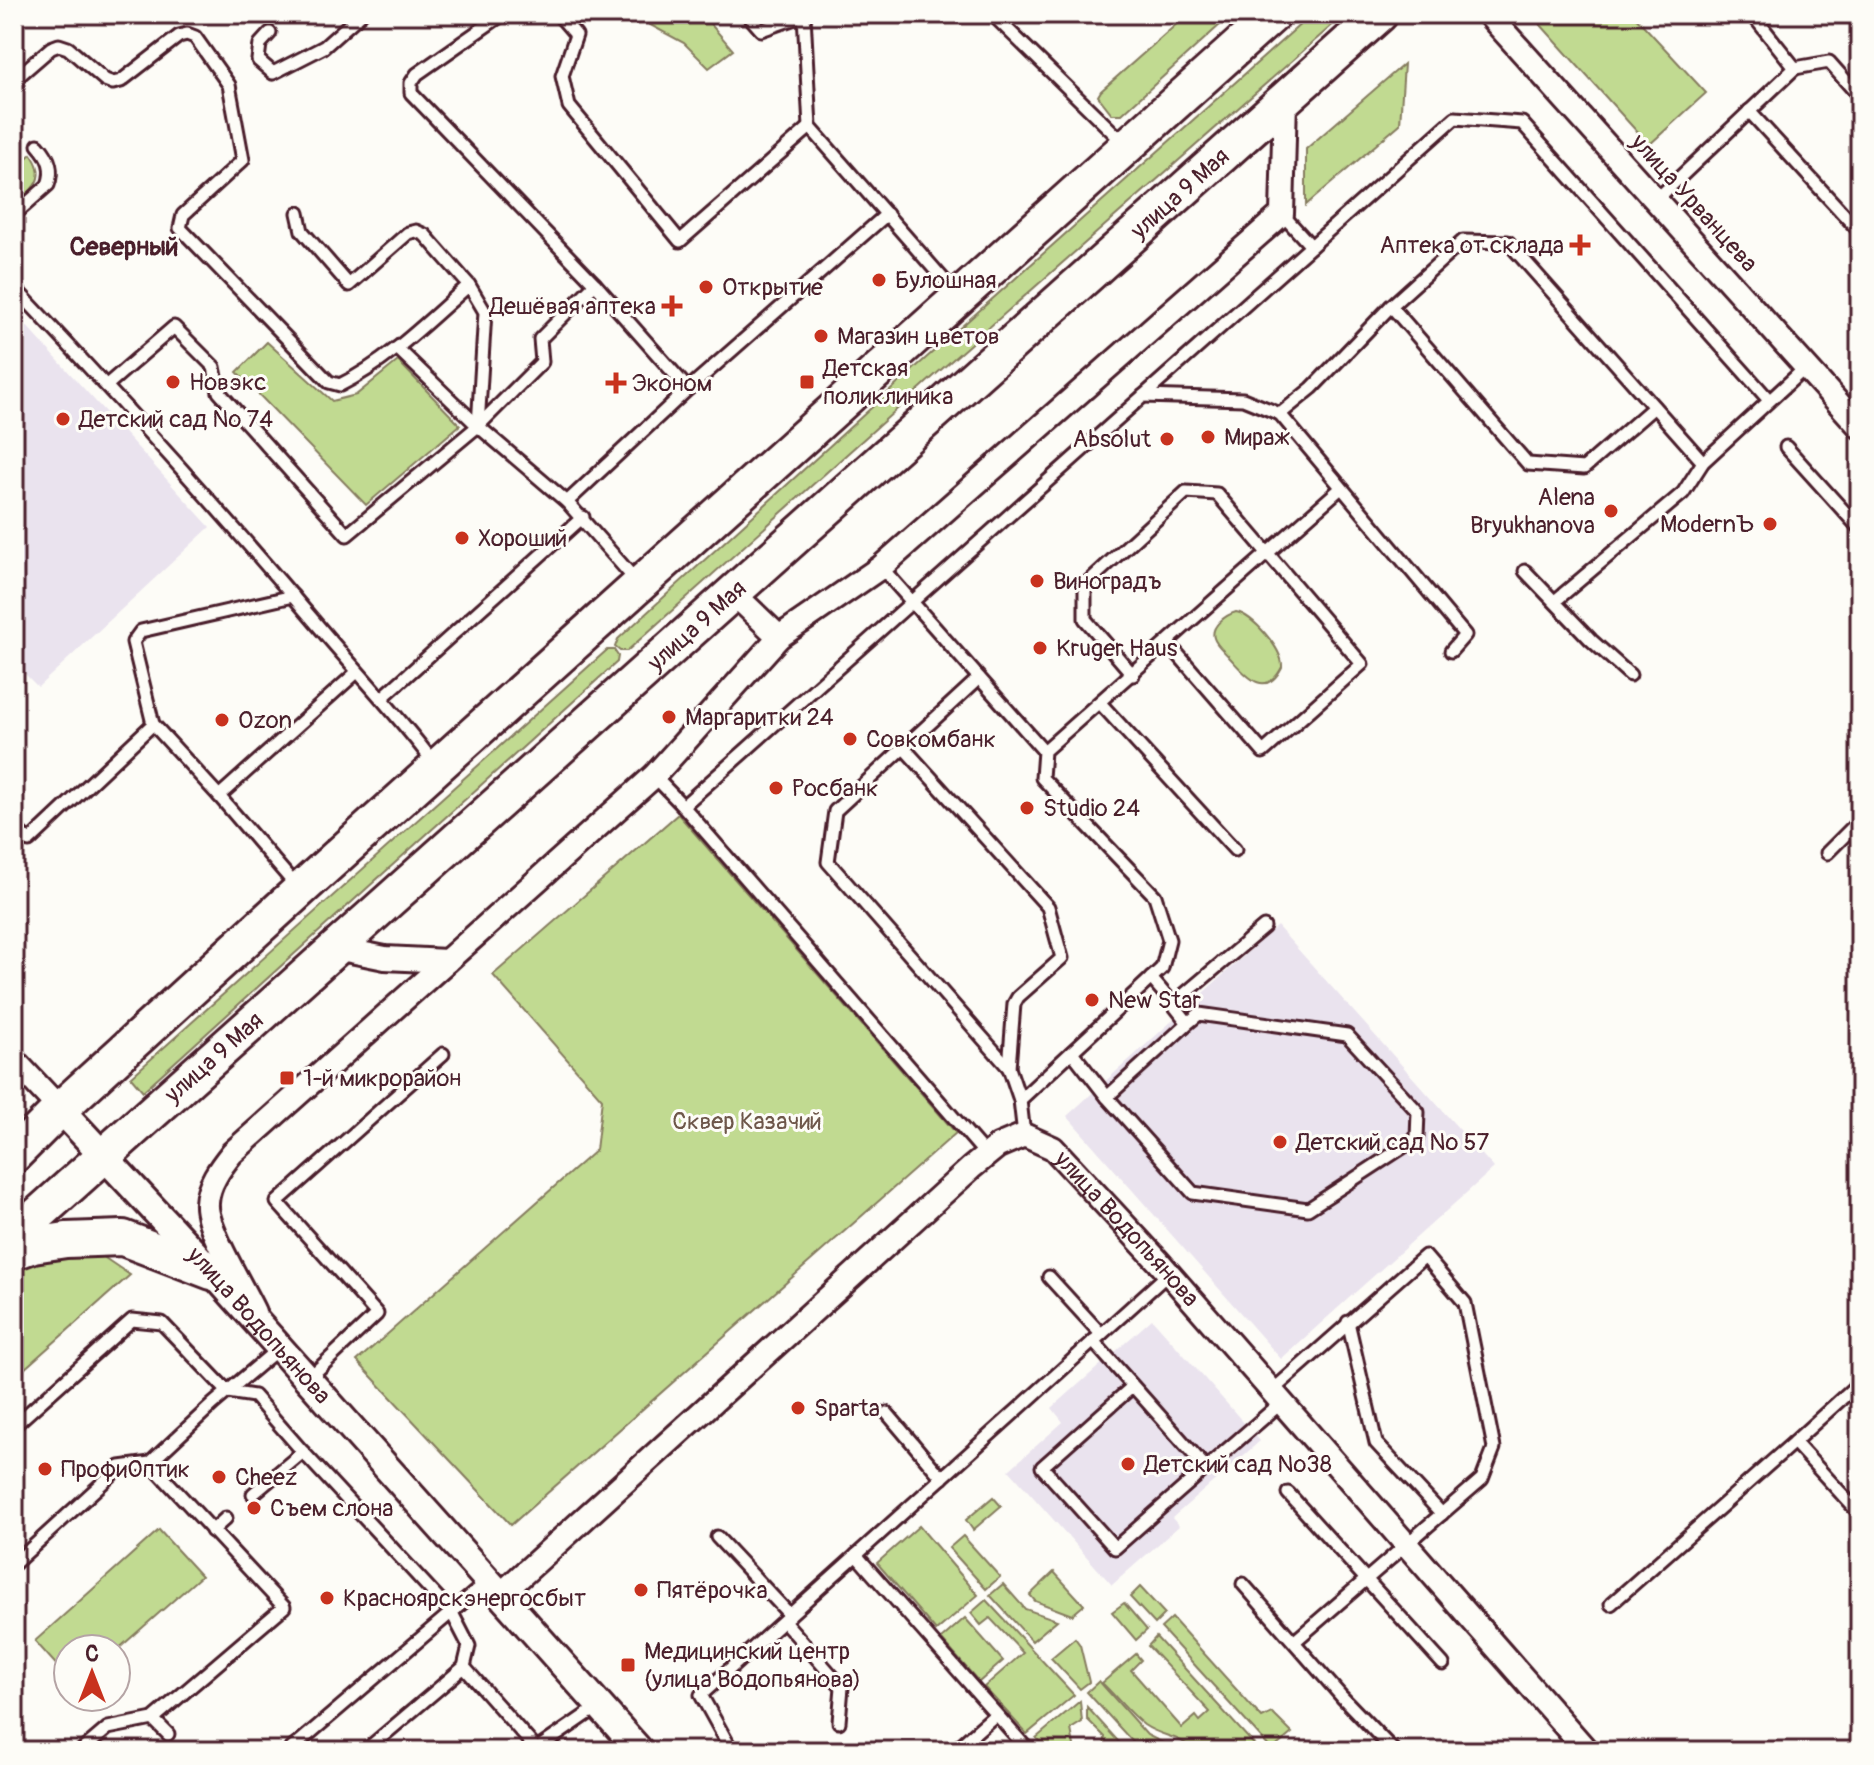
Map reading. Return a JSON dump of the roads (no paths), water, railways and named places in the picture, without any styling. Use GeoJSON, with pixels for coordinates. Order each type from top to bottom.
{"type":"FeatureCollection","features":[{"type":"Feature","properties":{"kind":"main road"},"geometry":{"type":"LineString","coordinates":[[14,1155],[60,1109],[300,890],[1274,14]]}},
{"type":"Feature","properties":{"kind":"main road","name":"улица 9 Мая"},"geometry":{"type":"LineString","coordinates":[[14,1236],[1380,14]]}},
{"type":"Feature","properties":{"kind":"main road"},"geometry":{"type":"LineString","coordinates":[[14,1252],[33,1245],[66,1240],[123,1238],[212,1272]]}},
{"type":"Feature","properties":{"kind":"street","name":"улица Урванцева"},"geometry":{"type":"LineString","coordinates":[[1488,14],[1860,427]]}},
{"type":"Feature","properties":{"kind":"street"},"geometry":{"type":"LineString","coordinates":[[271,1339],[210,1224],[207,1204],[212,1184],[232,1153],[654,776],[779,637],[881,567],[1282,214],[1285,99]]}},
{"type":"Feature","properties":{"kind":"street"},"geometry":{"type":"LineString","coordinates":[[732,592],[779,637]]}},
{"type":"Feature","properties":{"kind":"street"},"geometry":{"type":"LineString","coordinates":[[336,948],[385,958],[447,961]]}},
{"type":"Feature","properties":{"kind":"street","name":"улица Водопьянова"},"geometry":{"type":"LineString","coordinates":[[14,1060],[212,1272],[640,1751]]}},
{"type":"Feature","properties":{"kind":"street"},"geometry":{"type":"LineString","coordinates":[[494,1588],[998,1146],[1024,1135]]}},
{"type":"Feature","properties":{"kind":"street","name":"улица Водопьянова"},"geometry":{"type":"LineString","coordinates":[[1024,1135],[1053,1148],[1277,1397],[1587,1751]]}},
{"type":"Feature","properties":{"kind":"lane"},"geometry":{"type":"LineString","coordinates":[[270,33],[260,44],[258,60],[273,73],[324,47],[361,14]]}},
{"type":"Feature","properties":{"kind":"lane"},"geometry":{"type":"LineString","coordinates":[[503,14],[417,74],[411,83],[411,93],[595,284],[688,389]]}},
{"type":"Feature","properties":{"kind":"lane"},"geometry":{"type":"LineString","coordinates":[[558,14],[576,35],[562,76],[569,106],[680,241],[810,127]]}},
{"type":"Feature","properties":{"kind":"lane"},"geometry":{"type":"LineString","coordinates":[[747,14],[761,30],[806,14],[810,127],[959,296]]}},
{"type":"Feature","properties":{"kind":"lane"},"geometry":{"type":"LineString","coordinates":[[992,14],[1127,146]]}},
{"type":"Feature","properties":{"kind":"lane"},"geometry":{"type":"LineString","coordinates":[[1752,14],[1795,68]]}},
{"type":"Feature","properties":{"kind":"lane"},"geometry":{"type":"LineString","coordinates":[[14,80],[51,48],[59,45],[68,48],[105,80],[113,83],[121,81],[179,36],[187,34],[195,37],[229,85],[243,160],[183,215],[180,228],[329,382],[340,385],[397,348],[469,285]]}},
{"type":"Feature","properties":{"kind":"lane"},"geometry":{"type":"LineString","coordinates":[[1656,200],[1795,68],[1829,62],[1860,97]]}},
{"type":"Feature","properties":{"kind":"lane"},"geometry":{"type":"LineString","coordinates":[[1749,111],[1860,232]]}},
{"type":"Feature","properties":{"kind":"lane"},"geometry":{"type":"LineString","coordinates":[[683,806],[1455,118],[1522,123],[1769,400]]}},
{"type":"Feature","properties":{"kind":"lane"},"geometry":{"type":"LineString","coordinates":[[14,215],[48,185],[50,162],[38,145]]}},
{"type":"Feature","properties":{"kind":"lane"},"geometry":{"type":"LineString","coordinates":[[298,213],[302,231],[349,285],[408,233],[416,231],[425,235],[469,285],[485,312],[478,426]]}},
{"type":"Feature","properties":{"kind":"lane"},"geometry":{"type":"LineString","coordinates":[[567,502],[688,389],[887,214]]}},
{"type":"Feature","properties":{"kind":"lane"},"geometry":{"type":"LineString","coordinates":[[1282,214],[1311,246]]}},
{"type":"Feature","properties":{"kind":"lane"},"geometry":{"type":"LineString","coordinates":[[1280,414],[1312,388],[1391,306],[1463,241],[1508,242],[1703,462]]}},
{"type":"Feature","properties":{"kind":"lane"},"geometry":{"type":"LineString","coordinates":[[107,385],[174,327],[214,367],[219,392],[347,535],[478,426],[542,362],[540,339],[595,284]]}},
{"type":"Feature","properties":{"kind":"lane"},"geometry":{"type":"LineString","coordinates":[[14,287],[107,385],[293,596],[403,722],[437,767]]}},
{"type":"Feature","properties":{"kind":"lane"},"geometry":{"type":"LineString","coordinates":[[1391,306],[1528,464],[1584,468],[1654,407]]}},
{"type":"Feature","properties":{"kind":"lane"},"geometry":{"type":"LineString","coordinates":[[397,348],[478,426],[583,517],[639,584]]}},
{"type":"Feature","properties":{"kind":"lane"},"geometry":{"type":"LineString","coordinates":[[1555,601],[1683,493],[1703,462],[1806,367]]}},
{"type":"Feature","properties":{"kind":"lane"},"geometry":{"type":"LineString","coordinates":[[1143,396],[1243,399],[1280,414],[1465,635],[1451,651]]}},
{"type":"Feature","properties":{"kind":"lane"},"geometry":{"type":"LineString","coordinates":[[1786,447],[1860,529]]}},
{"type":"Feature","properties":{"kind":"lane"},"geometry":{"type":"LineString","coordinates":[[1020,1100],[1162,968],[1169,940],[1155,896],[1042,778],[1044,751],[1341,488]]}},
{"type":"Feature","properties":{"kind":"lane"},"geometry":{"type":"LineString","coordinates":[[1133,675],[1085,619],[1085,585],[1186,492],[1217,494],[1362,664],[1263,752],[1168,643]]}},
{"type":"Feature","properties":{"kind":"lane"},"geometry":{"type":"LineString","coordinates":[[382,698],[583,517]]}},
{"type":"Feature","properties":{"kind":"lane"},"geometry":{"type":"LineString","coordinates":[[881,567],[1044,751]]}},
{"type":"Feature","properties":{"kind":"lane"},"geometry":{"type":"LineString","coordinates":[[1525,571],[1591,640],[1630,675]]}},
{"type":"Feature","properties":{"kind":"lane"},"geometry":{"type":"LineString","coordinates":[[293,596],[141,631],[133,642],[153,724],[300,890]]}},
{"type":"Feature","properties":{"kind":"lane"},"geometry":{"type":"LineString","coordinates":[[219,796],[357,672]]}},
{"type":"Feature","properties":{"kind":"lane"},"geometry":{"type":"LineString","coordinates":[[979,678],[835,811],[828,862],[1009,1068],[1020,1100],[1024,1135]]}},
{"type":"Feature","properties":{"kind":"lane"},"geometry":{"type":"LineString","coordinates":[[1100,703],[1235,850]]}},
{"type":"Feature","properties":{"kind":"lane"},"geometry":{"type":"LineString","coordinates":[[14,827],[29,841],[153,724]]}},
{"type":"Feature","properties":{"kind":"lane"},"geometry":{"type":"LineString","coordinates":[[904,748],[1048,907],[1062,958],[1014,1004],[1009,1068]]}},
{"type":"Feature","properties":{"kind":"lane"},"geometry":{"type":"LineString","coordinates":[[654,776],[987,1156]]}},
{"type":"Feature","properties":{"kind":"lane"},"geometry":{"type":"LineString","coordinates":[[1827,853],[1860,820]]}},
{"type":"Feature","properties":{"kind":"lane"},"geometry":{"type":"LineString","coordinates":[[1173,1004],[1264,927]]}},
{"type":"Feature","properties":{"kind":"lane"},"geometry":{"type":"LineString","coordinates":[[1151,978],[1188,1023]]}},
{"type":"Feature","properties":{"kind":"lane"},"geometry":{"type":"LineString","coordinates":[[1072,1052],[1107,1097],[1193,1193],[1308,1209],[1417,1138],[1418,1112],[1347,1035],[1199,1014],[1107,1097]]}},
{"type":"Feature","properties":{"kind":"lane"},"geometry":{"type":"LineString","coordinates":[[307,1379],[377,1314],[277,1202],[443,1054]]}},
{"type":"Feature","properties":{"kind":"lane"},"geometry":{"type":"LineString","coordinates":[[1133,1386],[1042,1467],[1115,1548],[1206,1468],[1348,1322],[1425,1256],[1465,1303],[1494,1448],[1482,1479],[1295,1641]]}},
{"type":"Feature","properties":{"kind":"lane"},"geometry":{"type":"LineString","coordinates":[[725,1749],[701,1695],[1168,1274]]}},
{"type":"Feature","properties":{"kind":"lane"},"geometry":{"type":"LineString","coordinates":[[1049,1277],[1133,1386],[1206,1468]]}},
{"type":"Feature","properties":{"kind":"lane"},"geometry":{"type":"LineString","coordinates":[[14,1426],[132,1320],[162,1323],[228,1392],[254,1396],[452,1613],[469,1646],[464,1667],[365,1751]]}},
{"type":"Feature","properties":{"kind":"lane"},"geometry":{"type":"LineString","coordinates":[[1348,1322],[1376,1443],[1442,1514]]}},
{"type":"Feature","properties":{"kind":"lane"},"geometry":{"type":"LineString","coordinates":[[14,1564],[120,1467],[150,1463],[228,1392],[271,1339]]}},
{"type":"Feature","properties":{"kind":"lane"},"geometry":{"type":"LineString","coordinates":[[1611,1604],[1860,1382]]}},
{"type":"Feature","properties":{"kind":"lane"},"geometry":{"type":"LineString","coordinates":[[887,1413],[942,1478]]}},
{"type":"Feature","properties":{"kind":"lane"},"geometry":{"type":"LineString","coordinates":[[1794,1442],[1860,1514]]}},
{"type":"Feature","properties":{"kind":"lane"},"geometry":{"type":"LineString","coordinates":[[253,1494],[303,1452]]}},
{"type":"Feature","properties":{"kind":"lane"},"geometry":{"type":"LineString","coordinates":[[81,1751],[108,1728],[153,1719],[284,1607],[150,1463]]}},
{"type":"Feature","properties":{"kind":"lane"},"geometry":{"type":"LineString","coordinates":[[1288,1493],[1443,1664]]}},
{"type":"Feature","properties":{"kind":"lane"},"geometry":{"type":"LineString","coordinates":[[212,1531],[226,1518]]}},
{"type":"Feature","properties":{"kind":"lane"},"geometry":{"type":"LineString","coordinates":[[717,1537],[842,1687],[839,1722]]}},
{"type":"Feature","properties":{"kind":"lane"},"geometry":{"type":"LineString","coordinates":[[856,1555],[1029,1751]]}},
{"type":"Feature","properties":{"kind":"lane"},"geometry":{"type":"LineString","coordinates":[[1243,1584],[1394,1751]]}},
{"type":"Feature","properties":{"kind":"lane"},"geometry":{"type":"LineString","coordinates":[[289,1751],[452,1613],[494,1588]]}},
{"type":"Feature","properties":{"kind":"lane"},"geometry":{"type":"LineString","coordinates":[[464,1667],[536,1750],[600,1706]]}},
{"type":"Feature","properties":{"kind":"lane"},"geometry":{"type":"LineString","coordinates":[[954,1751],[995,1715]]}},
{"type":"Feature","properties":{"kind":"lane"},"geometry":{"type":"LineString","coordinates":[[153,1719],[168,1734]]}},
{"type":"Feature","properties":{"kind":"place","name":"Аптека от склада"},"geometry":{"type":"Point","coordinates":[1580,245]}},
{"type":"Feature","properties":{"kind":"place","name":"Булошная"},"geometry":{"type":"Point","coordinates":[879,280]}},
{"type":"Feature","properties":{"kind":"place","name":"Открытие"},"geometry":{"type":"Point","coordinates":[706,287]}},
{"type":"Feature","properties":{"kind":"place","name":"Дешёвая аптека"},"geometry":{"type":"Point","coordinates":[672,306]}},
{"type":"Feature","properties":{"kind":"place","name":"Магазин цветов"},"geometry":{"type":"Point","coordinates":[821,336]}},
{"type":"Feature","properties":{"kind":"place","name":"Новэкс"},"geometry":{"type":"Point","coordinates":[173,382]}},
{"type":"Feature","properties":{"kind":"place","name":"Детская поликлиника"},"geometry":{"type":"Point","coordinates":[807,382]}},
{"type":"Feature","properties":{"kind":"place","name":"Эконом"},"geometry":{"type":"Point","coordinates":[616,383]}},
{"type":"Feature","properties":{"kind":"place","name":"Детский сад № 74"},"geometry":{"type":"Point","coordinates":[63,419]}},
{"type":"Feature","properties":{"kind":"place","name":"Мираж"},"geometry":{"type":"Point","coordinates":[1208,437]}},
{"type":"Feature","properties":{"kind":"place","name":"Absolut"},"geometry":{"type":"Point","coordinates":[1167,439]}},
{"type":"Feature","properties":{"kind":"place","name":"Alena Bryukhanova"},"geometry":{"type":"Point","coordinates":[1611,511]}},
{"type":"Feature","properties":{"kind":"place","name":"ModernЪ"},"geometry":{"type":"Point","coordinates":[1770,524]}},
{"type":"Feature","properties":{"kind":"place","name":"Хороший"},"geometry":{"type":"Point","coordinates":[462,538]}},
{"type":"Feature","properties":{"kind":"place","name":"Виноградъ"},"geometry":{"type":"Point","coordinates":[1037,581]}},
{"type":"Feature","properties":{"kind":"place","name":"Kruger Haus"},"geometry":{"type":"Point","coordinates":[1040,648]}},
{"type":"Feature","properties":{"kind":"place","name":"Маргаритки 24"},"geometry":{"type":"Point","coordinates":[669,717]}},
{"type":"Feature","properties":{"kind":"place","name":"Ozon"},"geometry":{"type":"Point","coordinates":[222,720]}},
{"type":"Feature","properties":{"kind":"place","name":"Совкомбанк"},"geometry":{"type":"Point","coordinates":[850,739]}},
{"type":"Feature","properties":{"kind":"place","name":"Росбанк"},"geometry":{"type":"Point","coordinates":[776,788]}},
{"type":"Feature","properties":{"kind":"place","name":"Studio 24"},"geometry":{"type":"Point","coordinates":[1027,808]}},
{"type":"Feature","properties":{"kind":"place","name":"New Star"},"geometry":{"type":"Point","coordinates":[1092,1000]}},
{"type":"Feature","properties":{"kind":"place","name":"1-й микрорайон"},"geometry":{"type":"Point","coordinates":[287,1078]}},
{"type":"Feature","properties":{"kind":"place","name":"Детский сад № 57"},"geometry":{"type":"Point","coordinates":[1280,1142]}},
{"type":"Feature","properties":{"kind":"place","name":"Sparta"},"geometry":{"type":"Point","coordinates":[798,1408]}},
{"type":"Feature","properties":{"kind":"place","name":"Детский сад №38"},"geometry":{"type":"Point","coordinates":[1128,1464]}},
{"type":"Feature","properties":{"kind":"place","name":"ПрофиОптик"},"geometry":{"type":"Point","coordinates":[45,1469]}},
{"type":"Feature","properties":{"kind":"place","name":"Cheez"},"geometry":{"type":"Point","coordinates":[219,1477]}},
{"type":"Feature","properties":{"kind":"place","name":"Съем слона"},"geometry":{"type":"Point","coordinates":[254,1508]}},
{"type":"Feature","properties":{"kind":"place","name":"Пятёрочка"},"geometry":{"type":"Point","coordinates":[641,1590]}},
{"type":"Feature","properties":{"kind":"place","name":"Красноярскэнергосбыт"},"geometry":{"type":"Point","coordinates":[327,1598]}},
{"type":"Feature","properties":{"kind":"place","name":"Медицинский центр (улица Водопьянова)"},"geometry":{"type":"Point","coordinates":[628,1665]}},
{"type":"Feature","properties":{"kind":"district","name":"Северный"},"geometry":{"type":"Point","coordinates":[124,247]}},
{"type":"Feature","properties":{"kind":"park label","name":"Сквер Казачий"},"geometry":{"type":"Point","coordinates":[747,1121]}}]}
